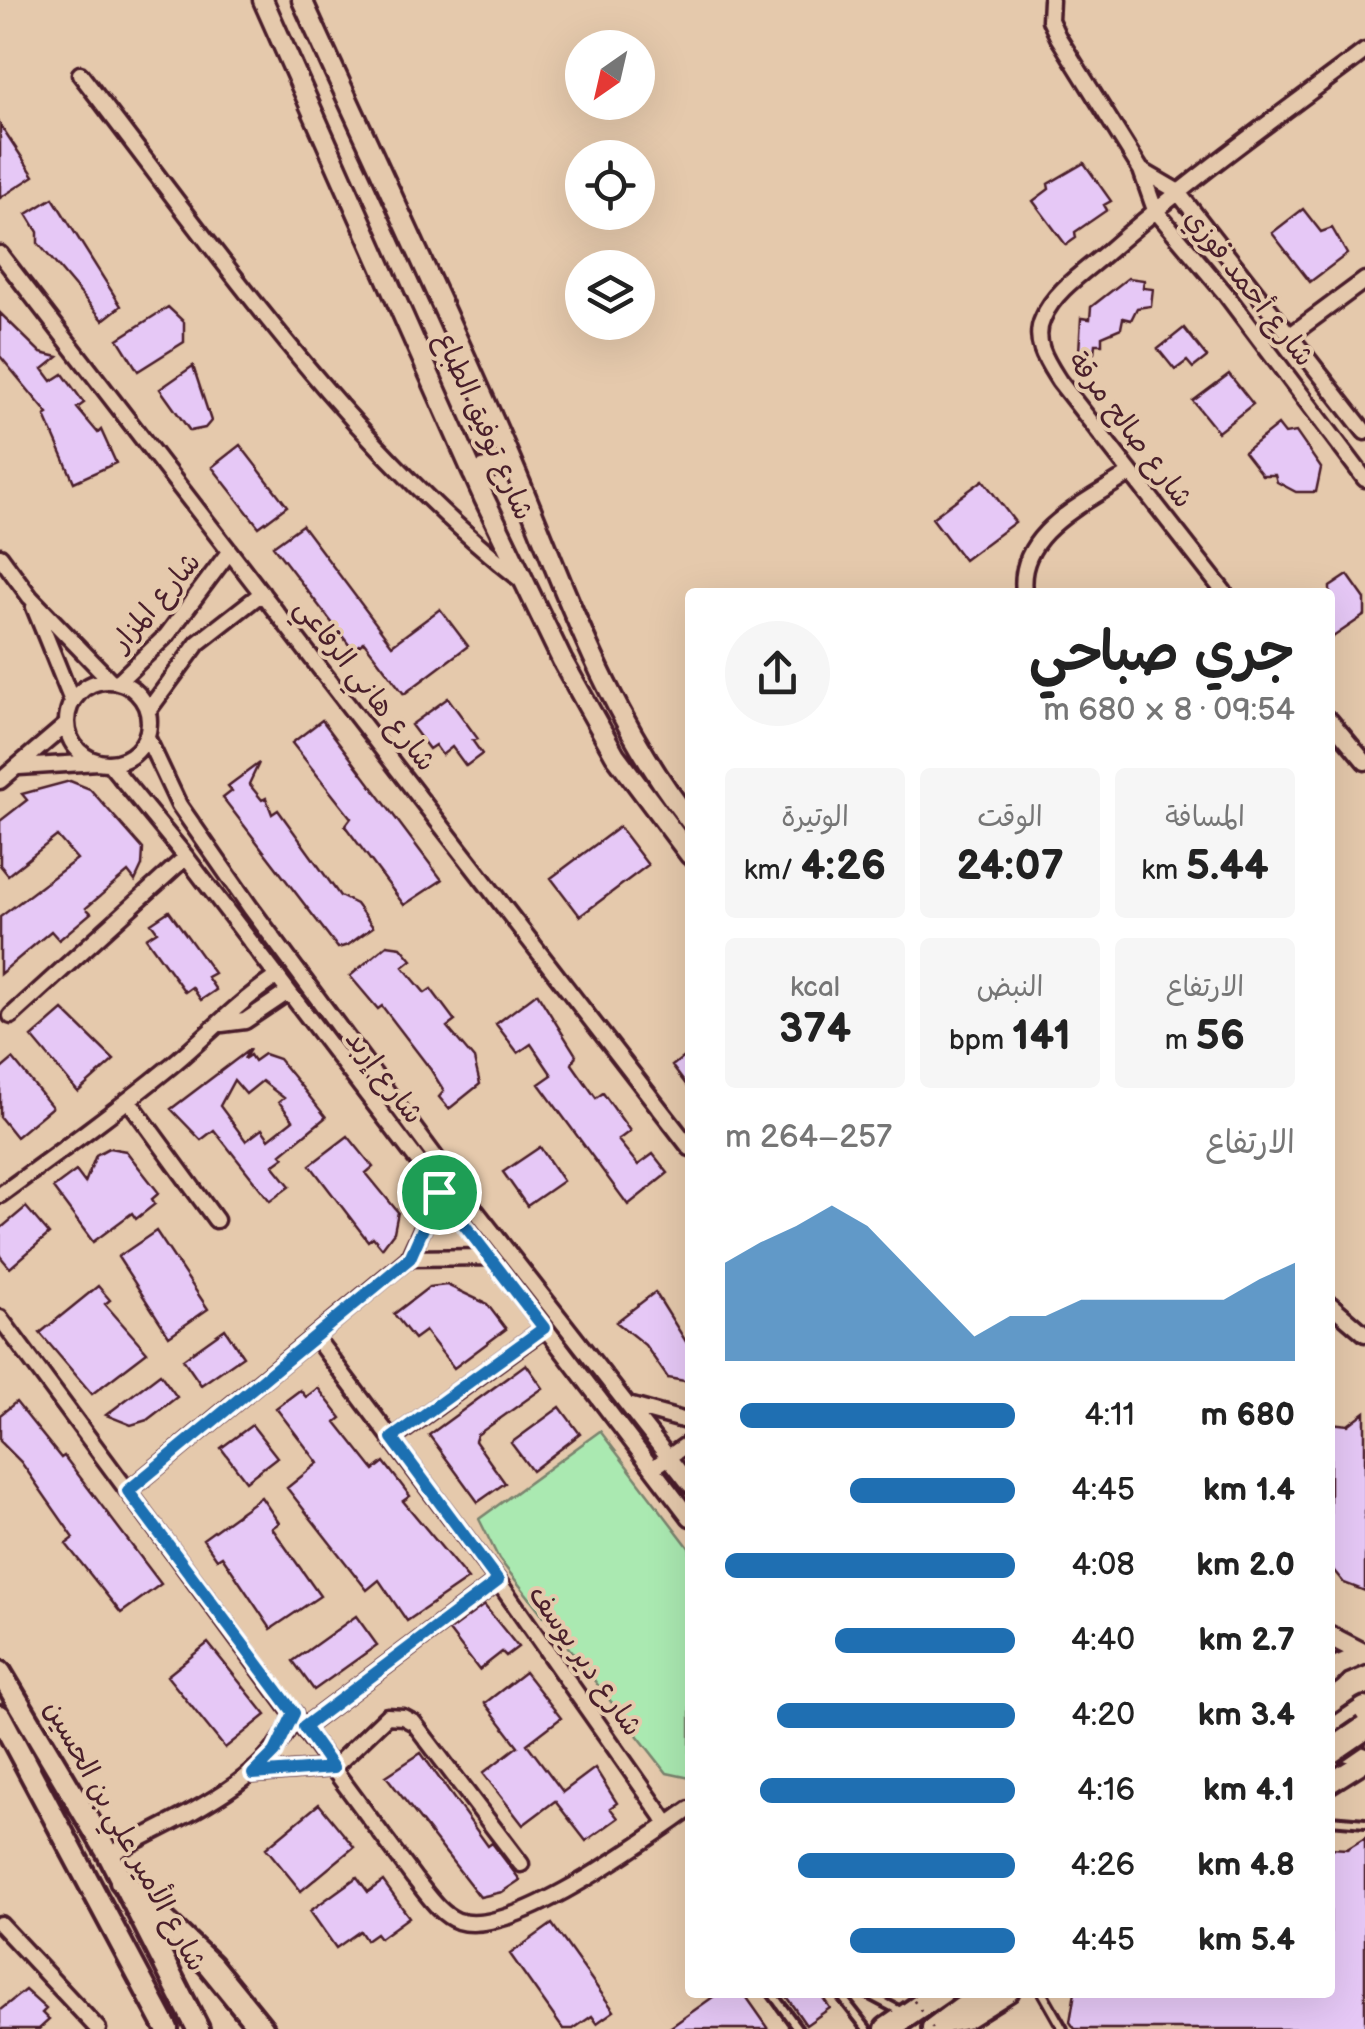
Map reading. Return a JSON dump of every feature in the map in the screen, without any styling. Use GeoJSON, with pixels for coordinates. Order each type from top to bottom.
{"type":"FeatureCollection","features":[{"type":"Feature","properties":{"kind":"highway"},"geometry":{"type":"LineString","coordinates":[[1335,1731],[1365,1709]]}},
{"type":"Feature","properties":{"kind":"highway"},"geometry":{"type":"LineString","coordinates":[[1335,1749],[1365,1728]]}},
{"type":"Feature","properties":{"kind":"highway"},"geometry":{"type":"LineString","coordinates":[[122,1881],[210,1965],[262,2029]]}},
{"type":"Feature","properties":{"kind":"highway"},"geometry":{"type":"LineString","coordinates":[[892,2023],[932,1998]]}},
{"type":"Feature","properties":{"kind":"highway"},"geometry":{"type":"LineString","coordinates":[[936,2027],[976,1998]]}},
{"type":"Feature","properties":{"kind":"main road","name":"شارع الأمير علي بن الحسين"},"geometry":{"type":"LineString","coordinates":[[0,1672],[109,1855],[198,2029]]}},
{"type":"Feature","properties":{"kind":"main road","name":"شارع الأمير علي بن الحسين"},"geometry":{"type":"LineString","coordinates":[[0,1716],[167,2029]]}},
{"type":"Feature","properties":{"kind":"street","name":"شارع توفيق الطباع"},"geometry":{"type":"LineString","coordinates":[[262,0],[474,474],[588,711],[685,847]]}},
{"type":"Feature","properties":{"kind":"street","name":"شارع توفيق الطباع"},"geometry":{"type":"LineString","coordinates":[[302,0],[510,460],[602,683],[655,774],[685,813]]}},
{"type":"Feature","properties":{"kind":"street","name":"شارع أحمد فوزي"},"geometry":{"type":"LineString","coordinates":[[1049,2],[1058,37],[1141,170],[1155,210],[1224,292],[1365,479]]}},
{"type":"Feature","properties":{"kind":"street","name":"شارع صالح مرقة"},"geometry":{"type":"LineString","coordinates":[[1221,588],[1059,380],[1042,354],[1039,333],[1043,317],[1060,294],[1155,210],[1365,52]]}},
{"type":"Feature","properties":{"kind":"street"},"geometry":{"type":"LineString","coordinates":[[80,74],[335,402],[467,538],[525,584]]}},
{"type":"Feature","properties":{"kind":"street","name":"شارع أحمد فوزي"},"geometry":{"type":"LineString","coordinates":[[1141,170],[1177,192],[1365,432]]}},
{"type":"Feature","properties":{"kind":"street","name":"شارع هاني الرفاعي"},"geometry":{"type":"LineString","coordinates":[[0,254],[685,1142]]}},
{"type":"Feature","properties":{"kind":"street"},"geometry":{"type":"LineString","coordinates":[[1292,334],[1365,280]]}},
{"type":"Feature","properties":{"kind":"street"},"geometry":{"type":"LineString","coordinates":[[474,474],[510,460]]}},
{"type":"Feature","properties":{"kind":"street"},"geometry":{"type":"LineString","coordinates":[[1024,588],[1024,562],[1034,542],[1130,473]]}},
{"type":"Feature","properties":{"kind":"street","name":"شارع المزار"},"geometry":{"type":"LineString","coordinates":[[114,681],[166,635],[230,552]]}},
{"type":"Feature","properties":{"kind":"street"},"geometry":{"type":"LineString","coordinates":[[0,556],[30,597],[114,681],[137,692],[148,711],[147,737],[132,756],[104,762],[19,767]]}},
{"type":"Feature","properties":{"kind":"street"},"geometry":{"type":"LineString","coordinates":[[148,711],[198,643],[262,593]]}},
{"type":"Feature","properties":{"kind":"street"},"geometry":{"type":"LineString","coordinates":[[30,597],[72,702]]}},
{"type":"Feature","properties":{"kind":"street"},"geometry":{"type":"LineString","coordinates":[[0,781],[67,724],[72,702],[89,686],[114,681]]}},
{"type":"Feature","properties":{"kind":"street"},"geometry":{"type":"LineString","coordinates":[[67,724],[77,748],[104,762]]}},
{"type":"Feature","properties":{"kind":"street"},"geometry":{"type":"LineString","coordinates":[[1335,725],[1362,753]]}},
{"type":"Feature","properties":{"kind":"street","name":"شارع إربد"},"geometry":{"type":"LineString","coordinates":[[147,737],[179,805],[250,906],[625,1404],[669,1456],[685,1468]]}},
{"type":"Feature","properties":{"kind":"street","name":"شارع إربد"},"geometry":{"type":"LineString","coordinates":[[104,762],[186,857],[685,1511]]}},
{"type":"Feature","properties":{"kind":"street"},"geometry":{"type":"LineString","coordinates":[[11,1016],[186,857]]}},
{"type":"Feature","properties":{"kind":"street"},"geometry":{"type":"LineString","coordinates":[[0,1195],[128,1101],[222,1024],[233,1006],[276,976]]}},
{"type":"Feature","properties":{"kind":"street"},"geometry":{"type":"LineString","coordinates":[[222,1024],[245,1021],[288,992]]}},
{"type":"Feature","properties":{"kind":"street"},"geometry":{"type":"LineString","coordinates":[[128,1101],[216,1220]]}},
{"type":"Feature","properties":{"kind":"street"},"geometry":{"type":"LineString","coordinates":[[128,1491],[410,1258],[439,1192]]}},
{"type":"Feature","properties":{"kind":"street"},"geometry":{"type":"LineString","coordinates":[[410,1258],[489,1257]]}},
{"type":"Feature","properties":{"kind":"street"},"geometry":{"type":"LineString","coordinates":[[1335,1308],[1365,1334]]}},
{"type":"Feature","properties":{"kind":"street"},"geometry":{"type":"LineString","coordinates":[[0,1318],[428,1896],[462,1922],[486,1921],[569,1887],[615,1862],[685,1812]]}},
{"type":"Feature","properties":{"kind":"street"},"geometry":{"type":"LineString","coordinates":[[392,1438],[544,1328]]}},
{"type":"Feature","properties":{"kind":"street","name":"شارع دير يوسف"},"geometry":{"type":"LineString","coordinates":[[315,1337],[498,1581],[668,1824]]}},
{"type":"Feature","properties":{"kind":"street"},"geometry":{"type":"LineString","coordinates":[[625,1404],[685,1421]]}},
{"type":"Feature","properties":{"kind":"street"},"geometry":{"type":"LineString","coordinates":[[653,1468],[685,1445]]}},
{"type":"Feature","properties":{"kind":"street"},"geometry":{"type":"LineString","coordinates":[[664,1484],[685,1468]]}},
{"type":"Feature","properties":{"kind":"street"},"geometry":{"type":"LineString","coordinates":[[304,1727],[498,1581]]}},
{"type":"Feature","properties":{"kind":"street"},"geometry":{"type":"LineString","coordinates":[[1335,1639],[1365,1654]]}},
{"type":"Feature","properties":{"kind":"street"},"geometry":{"type":"LineString","coordinates":[[1335,1669],[1365,1654]]}},
{"type":"Feature","properties":{"kind":"street"},"geometry":{"type":"LineString","coordinates":[[109,1855],[253,1774],[275,1752],[294,1713]]}},
{"type":"Feature","properties":{"kind":"street"},"geometry":{"type":"LineString","coordinates":[[253,1774],[333,1768],[387,1716],[403,1717],[414,1723],[522,1864]]}},
{"type":"Feature","properties":{"kind":"street"},"geometry":{"type":"LineString","coordinates":[[1335,1741],[1341,1749],[1365,1760]]}},
{"type":"Feature","properties":{"kind":"street"},"geometry":{"type":"LineString","coordinates":[[1335,1780],[1365,1760]]}},
{"type":"Feature","properties":{"kind":"street"},"geometry":{"type":"LineString","coordinates":[[0,1924],[98,2029]]}},
{"type":"Feature","properties":{"kind":"street"},"geometry":{"type":"LineString","coordinates":[[892,2023],[915,1998]]}},
{"type":"Feature","properties":{"kind":"street"},"geometry":{"type":"LineString","coordinates":[[936,2027],[966,2019],[999,1998]]}},
{"type":"Feature","properties":{"kind":"lane"},"geometry":{"type":"LineString","coordinates":[[1335,1820],[1365,1823]]}},
{"type":"Feature","properties":{"kind":"lane"},"geometry":{"type":"LineString","coordinates":[[775,1998],[798,2029]]}},
{"type":"Feature","properties":{"kind":"lane"},"geometry":{"type":"LineString","coordinates":[[843,1998],[867,2029]]}},
{"type":"Feature","properties":{"kind":"lane"},"geometry":{"type":"LineString","coordinates":[[869,1998],[892,2023]]}},
{"type":"Feature","properties":{"kind":"lane"},"geometry":{"type":"LineString","coordinates":[[1045,1998],[1063,2029]]}},
{"type":"Feature","properties":{"kind":"path"},"geometry":{"type":"LineString","coordinates":[[913,1998],[936,2027]]}},
{"type":"Feature","properties":{"kind":"green space"},"geometry":{"type":"Polygon","coordinates":[[[600,1431],[685,1542],[685,1777],[667,1773],[499,1559],[479,1519],[600,1431]]]}},
{"type":"Feature","properties":{"kind":"building"},"geometry":{"type":"Polygon","coordinates":[[[0,124],[34,176],[0,198],[0,124]]]}},
{"type":"Feature","properties":{"kind":"building"},"geometry":{"type":"Polygon","coordinates":[[[1084,163],[1111,201],[1104,205],[1107,210],[1075,232],[1076,238],[1066,245],[1033,201],[1049,189],[1048,184],[1084,163]]]}},
{"type":"Feature","properties":{"kind":"building"},"geometry":{"type":"Polygon","coordinates":[[[53,198],[121,306],[103,320],[38,243],[38,232],[27,214],[53,198]]]}},
{"type":"Feature","properties":{"kind":"building"},"geometry":{"type":"Polygon","coordinates":[[[1303,209],[1321,232],[1332,228],[1347,254],[1310,282],[1272,233],[1303,209]]]}},
{"type":"Feature","properties":{"kind":"building"},"geometry":{"type":"Polygon","coordinates":[[[1128,278],[1144,280],[1143,288],[1153,289],[1151,306],[1137,308],[1131,320],[1123,318],[1121,328],[1102,336],[1102,344],[1095,344],[1094,353],[1079,352],[1081,318],[1090,319],[1091,307],[1128,278]]]}},
{"type":"Feature","properties":{"kind":"building"},"geometry":{"type":"Polygon","coordinates":[[[168,307],[184,322],[184,342],[138,371],[118,339],[168,307]]]}},
{"type":"Feature","properties":{"kind":"building"},"geometry":{"type":"Polygon","coordinates":[[[0,313],[41,353],[58,357],[43,369],[52,381],[63,374],[84,403],[77,408],[98,433],[101,430],[116,463],[74,482],[45,416],[48,414],[0,356],[0,313]]]}},
{"type":"Feature","properties":{"kind":"building"},"geometry":{"type":"Polygon","coordinates":[[[1184,328],[1207,357],[1193,368],[1187,361],[1175,370],[1158,349],[1184,328]]]}},
{"type":"Feature","properties":{"kind":"building"},"geometry":{"type":"Polygon","coordinates":[[[193,366],[211,421],[205,428],[190,431],[160,389],[193,366]]]}},
{"type":"Feature","properties":{"kind":"building"},"geometry":{"type":"Polygon","coordinates":[[[1229,374],[1253,404],[1218,432],[1193,401],[1229,374]]]}},
{"type":"Feature","properties":{"kind":"building"},"geometry":{"type":"Polygon","coordinates":[[[1278,425],[1285,434],[1296,432],[1321,468],[1316,492],[1296,492],[1277,482],[1275,475],[1262,475],[1244,452],[1278,425]]]}},
{"type":"Feature","properties":{"kind":"building"},"geometry":{"type":"Polygon","coordinates":[[[240,445],[287,506],[259,527],[212,467],[240,445]]]}},
{"type":"Feature","properties":{"kind":"building"},"geometry":{"type":"Polygon","coordinates":[[[983,480],[1015,522],[964,560],[932,518],[983,480]]]}},
{"type":"Feature","properties":{"kind":"building"},"geometry":{"type":"Polygon","coordinates":[[[302,525],[392,645],[440,609],[468,646],[404,694],[364,642],[353,650],[273,546],[302,525]]]}},
{"type":"Feature","properties":{"kind":"building"},"geometry":{"type":"Polygon","coordinates":[[[1348,575],[1365,599],[1365,615],[1335,636],[1335,588],[1330,587],[1348,575]]]}},
{"type":"Feature","properties":{"kind":"building"},"geometry":{"type":"Polygon","coordinates":[[[448,698],[478,739],[472,740],[482,754],[466,766],[452,747],[442,755],[435,745],[429,749],[411,725],[448,698]]]}},
{"type":"Feature","properties":{"kind":"building"},"geometry":{"type":"Polygon","coordinates":[[[322,720],[442,880],[404,905],[345,826],[351,818],[292,743],[322,720]]]}},
{"type":"Feature","properties":{"kind":"building"},"geometry":{"type":"Polygon","coordinates":[[[259,763],[249,784],[262,800],[266,798],[272,814],[278,810],[340,896],[356,904],[373,927],[348,945],[338,948],[223,798],[232,791],[228,786],[259,763]]]}},
{"type":"Feature","properties":{"kind":"building"},"geometry":{"type":"Polygon","coordinates":[[[70,781],[90,789],[143,849],[142,866],[135,881],[128,872],[86,908],[91,913],[59,940],[51,931],[0,974],[0,917],[77,859],[57,836],[8,875],[0,865],[0,821],[27,800],[22,794],[70,781]]]}},
{"type":"Feature","properties":{"kind":"building"},"geometry":{"type":"Polygon","coordinates":[[[619,827],[648,865],[580,916],[551,878],[619,827]]]}},
{"type":"Feature","properties":{"kind":"building"},"geometry":{"type":"Polygon","coordinates":[[[169,911],[214,973],[207,977],[216,990],[201,1000],[192,987],[185,992],[146,938],[157,931],[151,923],[169,911]]]}},
{"type":"Feature","properties":{"kind":"building"},"geometry":{"type":"Polygon","coordinates":[[[387,945],[401,947],[412,960],[403,967],[425,993],[431,989],[455,1021],[447,1027],[474,1059],[480,1084],[449,1109],[439,1097],[444,1091],[431,1070],[382,1006],[378,1009],[350,976],[387,945]]]}},
{"type":"Feature","properties":{"kind":"building"},"geometry":{"type":"Polygon","coordinates":[[[537,993],[576,1055],[572,1064],[596,1098],[603,1093],[630,1131],[618,1140],[638,1165],[653,1154],[668,1173],[628,1205],[539,1084],[552,1075],[531,1044],[518,1053],[496,1024],[537,993]]]}},
{"type":"Feature","properties":{"kind":"building"},"geometry":{"type":"Polygon","coordinates":[[[63,1010],[114,1060],[78,1092],[32,1037],[63,1010]]]}},
{"type":"Feature","properties":{"kind":"building"},"geometry":{"type":"Polygon","coordinates":[[[250,1049],[244,1059],[250,1055],[254,1061],[264,1054],[279,1059],[326,1117],[273,1165],[290,1186],[270,1201],[214,1130],[201,1140],[171,1109],[250,1049]],[[234,1080],[220,1106],[246,1141],[262,1129],[269,1139],[293,1120],[279,1102],[284,1098],[262,1081],[246,1094],[234,1080]]]}},
{"type":"Feature","properties":{"kind":"building"},"geometry":{"type":"Polygon","coordinates":[[[685,1056],[685,1083],[672,1066],[685,1056]]]}},
{"type":"Feature","properties":{"kind":"building"},"geometry":{"type":"Polygon","coordinates":[[[13,1059],[52,1107],[16,1137],[0,1117],[0,1070],[13,1059]]]}},
{"type":"Feature","properties":{"kind":"building"},"geometry":{"type":"Polygon","coordinates":[[[348,1136],[373,1167],[366,1173],[398,1212],[394,1232],[382,1248],[373,1237],[368,1241],[310,1165],[348,1136]]]}},
{"type":"Feature","properties":{"kind":"building"},"geometry":{"type":"Polygon","coordinates":[[[540,1147],[563,1181],[527,1206],[503,1172],[540,1147]]]}},
{"type":"Feature","properties":{"kind":"building"},"geometry":{"type":"Polygon","coordinates":[[[109,1148],[126,1151],[159,1193],[152,1199],[155,1204],[136,1219],[132,1213],[93,1242],[53,1188],[76,1171],[85,1183],[96,1155],[109,1148]]]}},
{"type":"Feature","properties":{"kind":"building"},"geometry":{"type":"Polygon","coordinates":[[[26,1207],[49,1234],[10,1268],[0,1256],[0,1229],[26,1207]]]}},
{"type":"Feature","properties":{"kind":"building"},"geometry":{"type":"Polygon","coordinates":[[[156,1231],[208,1309],[169,1336],[118,1257],[156,1231]]]}},
{"type":"Feature","properties":{"kind":"building"},"geometry":{"type":"Polygon","coordinates":[[[447,1285],[487,1304],[506,1329],[454,1368],[425,1331],[414,1339],[394,1314],[429,1287],[447,1285]]]}},
{"type":"Feature","properties":{"kind":"building"},"geometry":{"type":"Polygon","coordinates":[[[98,1286],[110,1300],[105,1304],[147,1352],[92,1394],[40,1333],[98,1286]]]}},
{"type":"Feature","properties":{"kind":"building"},"geometry":{"type":"Polygon","coordinates":[[[655,1292],[685,1340],[685,1381],[668,1378],[645,1345],[616,1322],[655,1292]]]}},
{"type":"Feature","properties":{"kind":"building"},"geometry":{"type":"Polygon","coordinates":[[[225,1329],[243,1356],[201,1385],[183,1359],[225,1329]]]}},
{"type":"Feature","properties":{"kind":"building"},"geometry":{"type":"Polygon","coordinates":[[[526,1364],[543,1388],[477,1435],[475,1441],[505,1483],[478,1502],[429,1435],[526,1364]]]}},
{"type":"Feature","properties":{"kind":"building"},"geometry":{"type":"Polygon","coordinates":[[[160,1374],[177,1397],[147,1420],[131,1425],[106,1415],[160,1374]]]}},
{"type":"Feature","properties":{"kind":"building"},"geometry":{"type":"Polygon","coordinates":[[[318,1388],[341,1418],[336,1422],[374,1470],[384,1462],[410,1496],[403,1501],[468,1579],[407,1621],[379,1580],[367,1590],[287,1488],[318,1463],[276,1408],[300,1390],[306,1397],[318,1388]]]}},
{"type":"Feature","properties":{"kind":"building"},"geometry":{"type":"Polygon","coordinates":[[[16,1402],[61,1458],[64,1456],[161,1584],[121,1613],[66,1544],[74,1538],[21,1462],[0,1441],[0,1415],[16,1402]]]}},
{"type":"Feature","properties":{"kind":"building"},"geometry":{"type":"Polygon","coordinates":[[[560,1407],[580,1434],[532,1471],[511,1443],[560,1407]]]}},
{"type":"Feature","properties":{"kind":"building"},"geometry":{"type":"Polygon","coordinates":[[[1365,1412],[1365,1591],[1344,1583],[1335,1572],[1335,1424],[1348,1425],[1365,1412]]]}},
{"type":"Feature","properties":{"kind":"building"},"geometry":{"type":"Polygon","coordinates":[[[252,1425],[277,1457],[246,1481],[221,1448],[252,1425]]]}},
{"type":"Feature","properties":{"kind":"building"},"geometry":{"type":"Polygon","coordinates":[[[261,1497],[279,1523],[272,1528],[320,1596],[271,1629],[222,1556],[217,1559],[203,1539],[261,1497]]]}},
{"type":"Feature","properties":{"kind":"building"},"geometry":{"type":"Polygon","coordinates":[[[484,1605],[518,1647],[506,1656],[502,1652],[479,1670],[449,1631],[484,1605]]]}},
{"type":"Feature","properties":{"kind":"building"},"geometry":{"type":"Polygon","coordinates":[[[356,1616],[377,1645],[314,1690],[293,1661],[356,1616]]]}},
{"type":"Feature","properties":{"kind":"building"},"geometry":{"type":"Polygon","coordinates":[[[208,1643],[266,1715],[225,1748],[167,1676],[208,1643]]]}},
{"type":"Feature","properties":{"kind":"building"},"geometry":{"type":"Polygon","coordinates":[[[525,1672],[561,1718],[527,1744],[563,1792],[595,1768],[617,1803],[610,1808],[618,1818],[586,1841],[555,1801],[523,1825],[483,1773],[518,1746],[485,1703],[525,1672]]]}},
{"type":"Feature","properties":{"kind":"building"},"geometry":{"type":"Polygon","coordinates":[[[421,1753],[488,1846],[492,1843],[520,1880],[502,1892],[480,1897],[386,1776],[421,1753]]]}},
{"type":"Feature","properties":{"kind":"building"},"geometry":{"type":"Polygon","coordinates":[[[319,1804],[354,1847],[301,1891],[266,1848],[319,1804]]]}},
{"type":"Feature","properties":{"kind":"building"},"geometry":{"type":"Polygon","coordinates":[[[1365,1838],[1365,2029],[1075,2029],[1070,2022],[1074,1998],[1335,1998],[1335,1848],[1347,1849],[1365,1838]]]}},
{"type":"Feature","properties":{"kind":"building"},"geometry":{"type":"Polygon","coordinates":[[[357,1877],[368,1892],[383,1881],[409,1917],[380,1938],[376,1933],[366,1940],[360,1931],[336,1948],[310,1911],[357,1877]]]}},
{"type":"Feature","properties":{"kind":"building"},"geometry":{"type":"Polygon","coordinates":[[[552,1924],[614,2011],[597,2023],[592,2016],[573,2029],[563,2029],[510,1954],[552,1924]]]}},
{"type":"Feature","properties":{"kind":"building"},"geometry":{"type":"Polygon","coordinates":[[[25,1990],[46,2009],[42,2013],[49,2020],[39,2029],[0,2029],[0,2010],[25,1990]]]}},
{"type":"Feature","properties":{"kind":"building"},"geometry":{"type":"Polygon","coordinates":[[[712,1998],[747,1998],[769,2029],[668,2029],[712,1998]]]}},
{"type":"Feature","properties":{"kind":"building"},"geometry":{"type":"Polygon","coordinates":[[[787,1998],[823,1998],[830,2008],[806,2025],[787,1998]]]}},
{"type":"Feature","properties":{"kind":"route"},"geometry":{"type":"LineString","coordinates":[[439,1192],[544,1328],[392,1438],[498,1581],[304,1727],[333,1768],[253,1774],[275,1752],[294,1713],[128,1491],[410,1258],[439,1192]]}}]}
